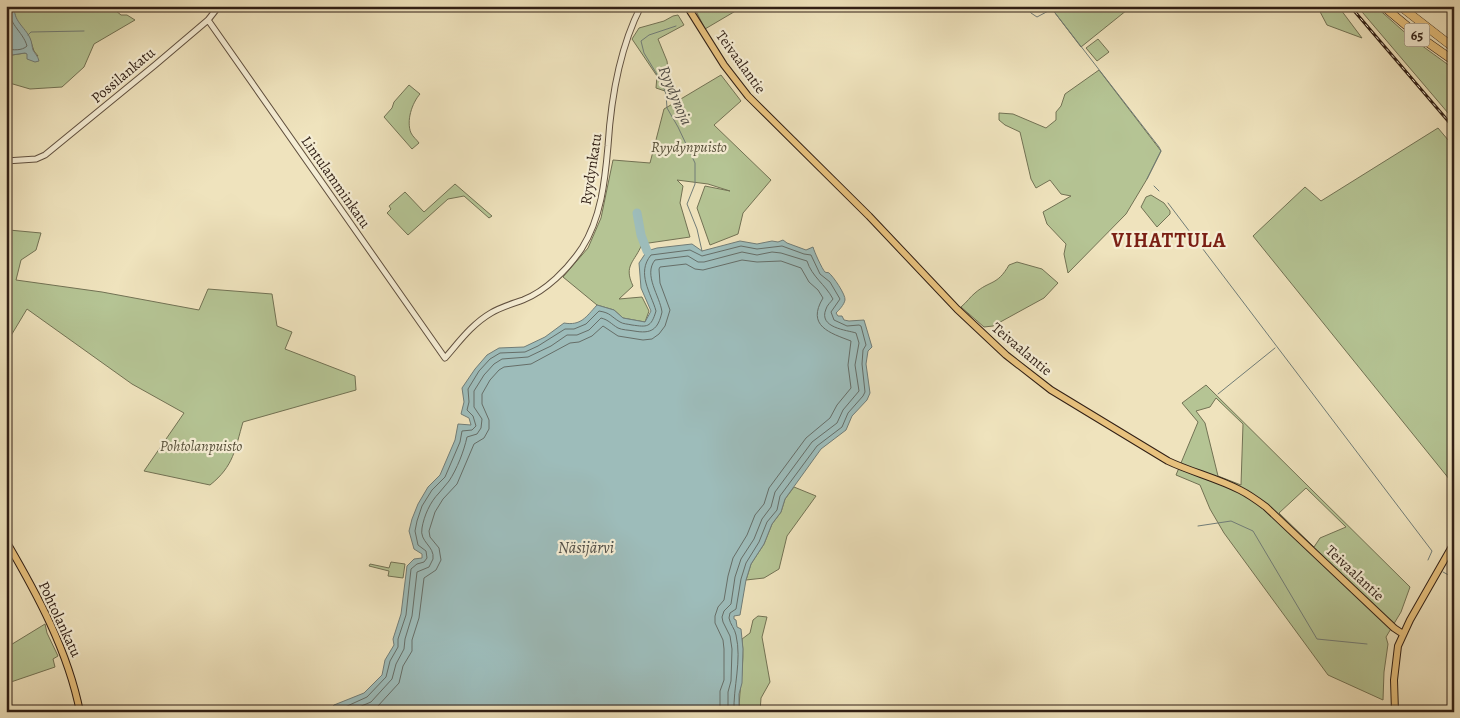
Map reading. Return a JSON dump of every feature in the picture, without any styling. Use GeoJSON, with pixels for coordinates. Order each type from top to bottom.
{"type":"FeatureCollection","features":[{"type":"Feature","properties":{"kind":"highway","name":"65"},"geometry":{"type":"LineString","coordinates":[[1383,6],[1420,37],[1454,61]]}},
{"type":"Feature","properties":{"kind":"highway","name":"65"},"geometry":{"type":"LineString","coordinates":[[1400,6],[1454,48]]}},
{"type":"Feature","properties":{"kind":"main road","name":"Teivaalantie"},"geometry":{"type":"LineString","coordinates":[[688,6],[724,65],[748,96],[869,216],[958,309],[1015,363],[1051,390],[1168,461],[1228,484],[1251,496],[1266,507],[1394,628],[1403,634]]}},
{"type":"Feature","properties":{"kind":"main road","name":"Pohtolankatu"},"geometry":{"type":"LineString","coordinates":[[6,541],[29,582],[65,656],[80,712]]}},
{"type":"Feature","properties":{"kind":"main road"},"geometry":{"type":"LineString","coordinates":[[1395,712],[1394,671],[1398,646],[1454,543]]}},
{"type":"Feature","properties":{"kind":"street","name":"Possilankatu"},"geometry":{"type":"LineString","coordinates":[[6,161],[39,158],[119,95],[208,20],[219,6]]}},
{"type":"Feature","properties":{"kind":"street","name":"Ryydynkatu"},"geometry":{"type":"LineString","coordinates":[[445,358],[468,331],[490,313],[524,300],[546,288],[582,247],[594,222],[602,190],[619,68],[627,38],[641,6]]}},
{"type":"Feature","properties":{"kind":"street","name":"Lintulamminkatu"},"geometry":{"type":"LineString","coordinates":[[208,20],[445,358]]}},
{"type":"Feature","properties":{"kind":"green space"},"geometry":{"type":"Polygon","coordinates":[[[15,6],[114,6],[115,10],[121,15],[127,15],[135,20],[94,44],[84,67],[62,87],[30,89],[6,82],[6,54],[25,53],[38,56],[30,39],[16,19],[15,6]]]}},
{"type":"Feature","properties":{"kind":"green space"},"geometry":{"type":"Polygon","coordinates":[[[726,6],[744,6],[705,29],[696,11],[726,6]]]}},
{"type":"Feature","properties":{"kind":"green space"},"geometry":{"type":"Polygon","coordinates":[[[1058,6],[1132,6],[1081,47],[1052,9],[1058,6]]]}},
{"type":"Feature","properties":{"kind":"green space"},"geometry":{"type":"Polygon","coordinates":[[[1317,6],[1338,6],[1362,38],[1327,25],[1317,6]]]}},
{"type":"Feature","properties":{"kind":"green space"},"geometry":{"type":"Polygon","coordinates":[[[1357,6],[1375,6],[1410,37],[1454,69],[1454,120],[1357,6]]]}},
{"type":"Feature","properties":{"kind":"green space"},"geometry":{"type":"Polygon","coordinates":[[[678,15],[684,25],[658,39],[667,61],[671,93],[656,88],[657,76],[632,39],[639,28],[678,15]]]}},
{"type":"Feature","properties":{"kind":"green space"},"geometry":{"type":"Polygon","coordinates":[[[1098,39],[1109,52],[1097,61],[1086,48],[1098,39]]]}},
{"type":"Feature","properties":{"kind":"green space"},"geometry":{"type":"Polygon","coordinates":[[[1099,70],[1161,151],[1126,214],[1068,273],[1064,254],[1066,244],[1047,224],[1043,212],[1071,196],[1061,194],[1050,180],[1036,188],[1031,179],[1020,132],[999,120],[999,113],[1013,114],[1046,128],[1056,120],[1056,112],[1061,106],[1065,94],[1099,70]]]}},
{"type":"Feature","properties":{"kind":"green space","name":"Ryydynpuisto"},"geometry":{"type":"Polygon","coordinates":[[[721,75],[741,101],[714,125],[771,180],[743,213],[738,234],[710,245],[697,208],[705,186],[730,191],[708,184],[677,180],[683,186],[680,203],[690,237],[642,244],[630,268],[630,279],[633,286],[619,299],[642,297],[649,311],[645,322],[623,318],[614,310],[597,305],[563,277],[588,248],[601,218],[613,160],[650,163],[664,109],[721,75]]]}},
{"type":"Feature","properties":{"kind":"green space"},"geometry":{"type":"Polygon","coordinates":[[[409,85],[420,94],[412,107],[409,123],[411,133],[419,143],[412,149],[384,117],[409,85]]]}},
{"type":"Feature","properties":{"kind":"green space"},"geometry":{"type":"Polygon","coordinates":[[[1438,128],[1454,147],[1454,485],[1253,236],[1305,187],[1321,201],[1438,128]]]}},
{"type":"Feature","properties":{"kind":"green space"},"geometry":{"type":"Polygon","coordinates":[[[455,184],[492,216],[489,218],[464,196],[448,199],[408,235],[387,213],[391,209],[389,206],[405,192],[424,212],[455,184]]]}},
{"type":"Feature","properties":{"kind":"green space"},"geometry":{"type":"Polygon","coordinates":[[[1151,195],[1164,203],[1170,211],[1170,214],[1157,227],[1141,207],[1146,197],[1151,195]]]}},
{"type":"Feature","properties":{"kind":"green space","name":"Pohtolanpuisto"},"geometry":{"type":"Polygon","coordinates":[[[9,230],[41,233],[36,250],[21,260],[16,280],[102,292],[199,310],[208,289],[272,294],[277,326],[292,332],[285,349],[355,376],[356,390],[243,422],[229,464],[210,485],[144,471],[184,413],[132,384],[27,309],[6,344],[6,233],[9,230]]]}},
{"type":"Feature","properties":{"kind":"green space"},"geometry":{"type":"Polygon","coordinates":[[[1017,262],[1042,269],[1058,283],[1044,298],[993,326],[984,327],[961,307],[980,289],[1001,276],[1009,265],[1017,262]]]}},
{"type":"Feature","properties":{"kind":"green space"},"geometry":{"type":"Polygon","coordinates":[[[1206,385],[1410,587],[1401,612],[1386,637],[1388,644],[1383,700],[1328,675],[1224,533],[1210,509],[1200,485],[1176,475],[1198,422],[1182,403],[1206,385]],[[1216,398],[1210,407],[1196,411],[1205,423],[1218,476],[1241,485],[1243,424],[1216,398]],[[1306,488],[1279,513],[1314,547],[1320,538],[1346,527],[1306,488]]]}},
{"type":"Feature","properties":{"kind":"green space"},"geometry":{"type":"Polygon","coordinates":[[[794,487],[816,496],[787,536],[779,569],[764,578],[746,580],[751,564],[764,544],[772,524],[781,512],[785,499],[794,487]]]}},
{"type":"Feature","properties":{"kind":"green space"},"geometry":{"type":"Polygon","coordinates":[[[391,562],[405,564],[403,578],[388,576],[389,571],[369,566],[370,564],[389,568],[391,562]]]}},
{"type":"Feature","properties":{"kind":"green space"},"geometry":{"type":"Polygon","coordinates":[[[758,616],[767,617],[762,637],[770,682],[761,698],[760,712],[739,712],[743,658],[742,639],[750,633],[753,620],[758,616]]]}},
{"type":"Feature","properties":{"kind":"green space"},"geometry":{"type":"Polygon","coordinates":[[[45,624],[47,633],[58,656],[53,659],[55,667],[8,683],[6,686],[6,644],[9,646],[45,624]]]}},
{"type":"Feature","properties":{"kind":"water"},"geometry":{"type":"Polygon","coordinates":[[[8,6],[15,6],[15,15],[28,34],[39,61],[35,62],[27,59],[27,54],[25,53],[6,54],[6,8],[8,6]]]}},
{"type":"Feature","properties":{"kind":"water","name":"Näsijärvi"},"geometry":{"type":"Polygon","coordinates":[[[783,240],[806,250],[813,247],[825,272],[829,273],[833,278],[845,298],[844,304],[836,313],[838,316],[842,316],[844,320],[849,321],[864,320],[872,347],[868,351],[866,364],[870,393],[867,400],[852,416],[846,430],[821,449],[785,499],[781,512],[772,524],[764,544],[751,564],[746,580],[740,615],[734,616],[737,627],[741,629],[743,649],[739,712],[328,712],[334,705],[364,693],[382,675],[385,660],[394,645],[393,639],[401,614],[407,566],[414,559],[422,558],[422,554],[414,549],[409,531],[412,519],[428,487],[440,475],[455,440],[458,424],[471,425],[469,418],[461,414],[464,402],[462,388],[487,355],[499,348],[524,347],[545,337],[564,323],[579,322],[597,305],[614,310],[623,318],[645,322],[651,311],[641,288],[639,263],[647,251],[692,244],[702,251],[740,241],[757,244],[783,240]]]}},
{"type":"Feature","properties":{"kind":"waterway"},"geometry":{"type":"LineString","coordinates":[[1026,6],[1037,17],[1052,9],[1159,147],[1161,151],[1147,179]]}},
{"type":"Feature","properties":{"kind":"waterway"},"geometry":{"type":"LineString","coordinates":[[1052,9],[1058,6]]}},
{"type":"Feature","properties":{"kind":"waterway","name":"Ryydynoja"},"geometry":{"type":"LineString","coordinates":[[676,26],[649,35],[641,41],[644,53],[661,81],[666,94],[667,108],[695,163],[695,184],[687,204],[697,229],[702,251]]}},
{"type":"Feature","properties":{"kind":"waterway"},"geometry":{"type":"LineString","coordinates":[[28,35],[31,32],[84,31]]}},
{"type":"Feature","properties":{"kind":"waterway"},"geometry":{"type":"LineString","coordinates":[[1154,186],[1159,191]]}},
{"type":"Feature","properties":{"kind":"waterway"},"geometry":{"type":"LineString","coordinates":[[1168,203],[1432,551],[1428,560]]}},
{"type":"Feature","properties":{"kind":"waterway"},"geometry":{"type":"LineString","coordinates":[[637,213],[641,235],[647,251]]}},
{"type":"Feature","properties":{"kind":"waterway"},"geometry":{"type":"LineString","coordinates":[[1218,394],[1275,348]]}},
{"type":"Feature","properties":{"kind":"waterway"},"geometry":{"type":"LineString","coordinates":[[1198,526],[1231,521],[1253,531],[1317,639],[1367,644]]}},
{"type":"Feature","properties":{"kind":"waterway"},"geometry":{"type":"LineString","coordinates":[[1443,572],[1454,578]]}},
{"type":"Feature","properties":{"kind":"railway"},"geometry":{"type":"LineString","coordinates":[[1350,6],[1454,128]]}},
{"type":"Feature","properties":{"kind":"district","name":"VIHATTULA"},"geometry":{"type":"Point","coordinates":[1169,240]}}]}
